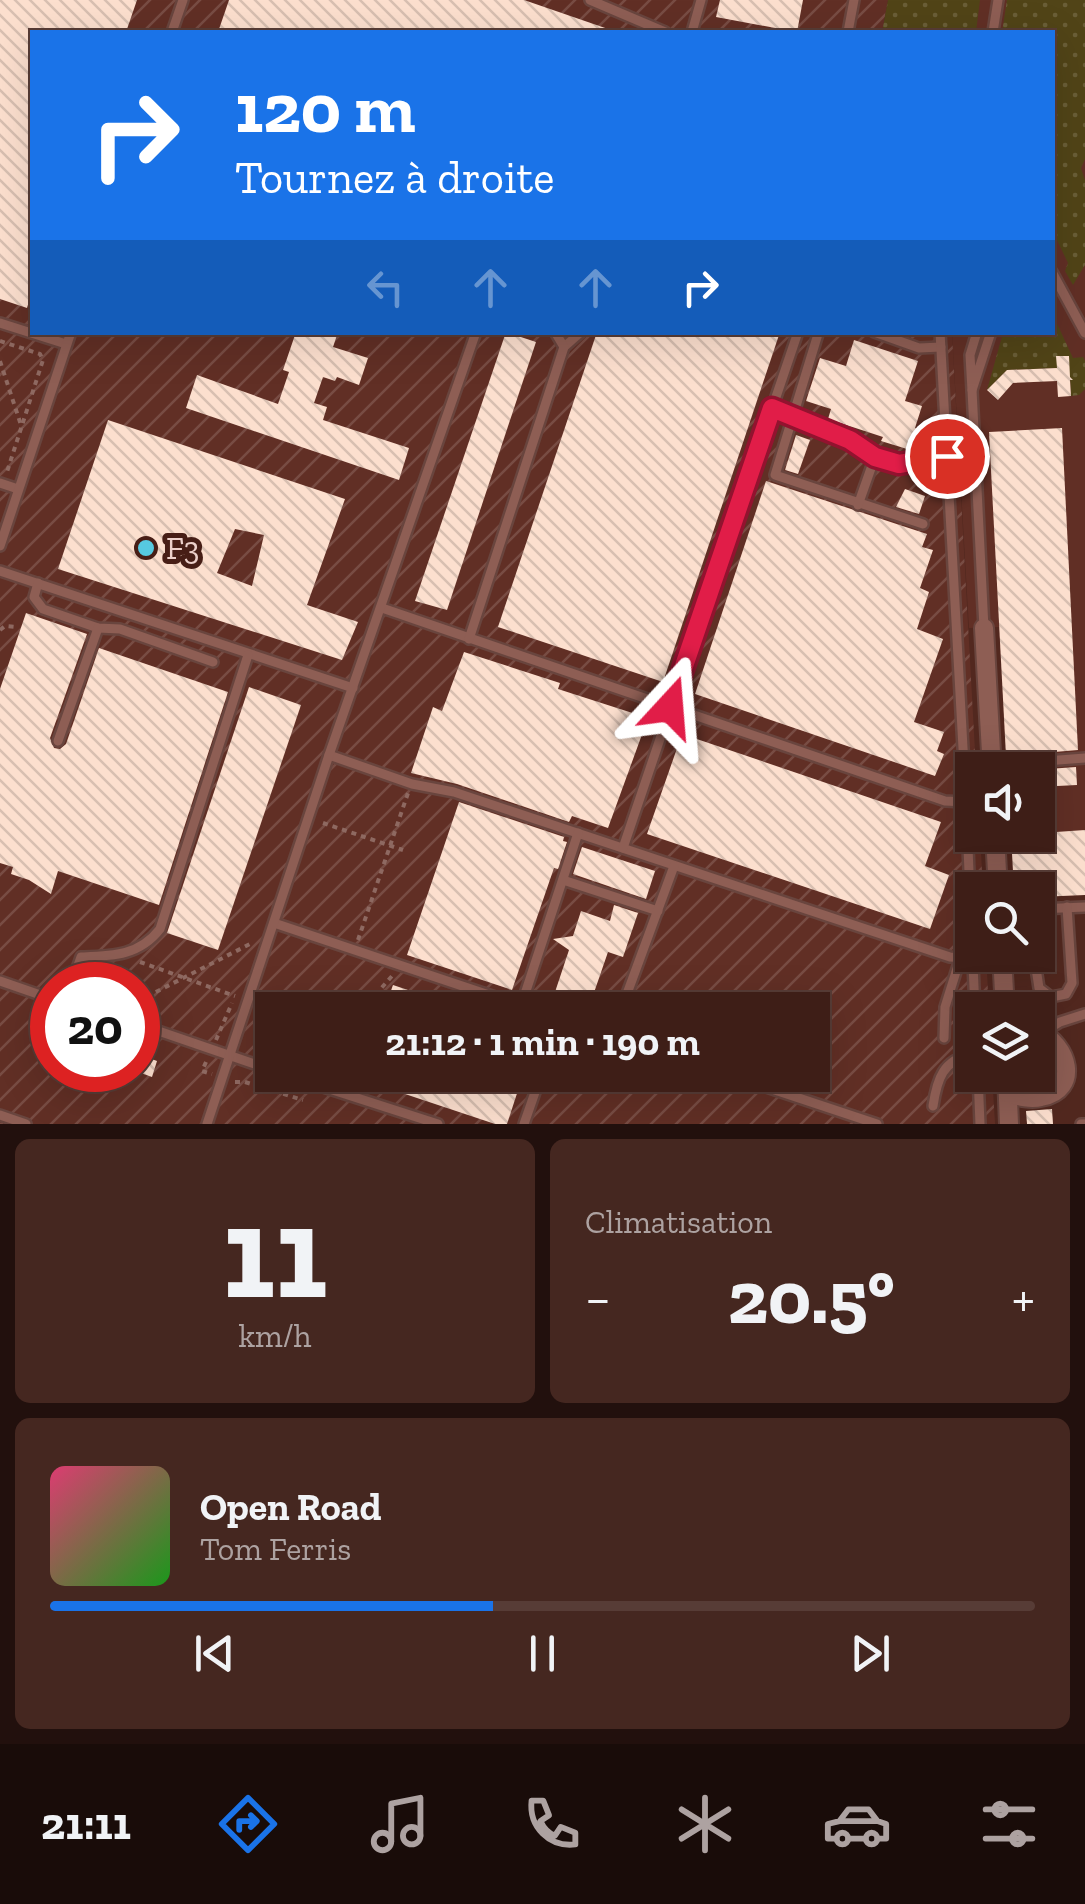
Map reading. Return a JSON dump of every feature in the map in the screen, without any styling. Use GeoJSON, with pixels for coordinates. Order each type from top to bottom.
{"type":"FeatureCollection","features":[{"type":"Feature","properties":{"kind":"street"},"geometry":{"type":"LineString","coordinates":[[984,628],[991,752]]}},
{"type":"Feature","properties":{"kind":"street"},"geometry":{"type":"LineString","coordinates":[[1055,1041],[1065,1056],[1066,1074],[1055,1091]]}},
{"type":"Feature","properties":{"kind":"street"},"geometry":{"type":"LineString","coordinates":[[1008,1092],[1010,1124]]}},
{"type":"Feature","properties":{"kind":"street"},"geometry":{"type":"LineString","coordinates":[[1027,1092],[1042,1098],[1053,1092]]}},
{"type":"Feature","properties":{"kind":"lane"},"geometry":{"type":"LineString","coordinates":[[173,30],[183,0]]}},
{"type":"Feature","properties":{"kind":"lane"},"geometry":{"type":"LineString","coordinates":[[590,0],[660,30]]}},
{"type":"Feature","properties":{"kind":"lane"},"geometry":{"type":"LineString","coordinates":[[619,12],[621,0]]}},
{"type":"Feature","properties":{"kind":"lane"},"geometry":{"type":"LineString","coordinates":[[693,30],[701,0]]}},
{"type":"Feature","properties":{"kind":"lane"},"geometry":{"type":"LineString","coordinates":[[848,30],[854,0]]}},
{"type":"Feature","properties":{"kind":"lane"},"geometry":{"type":"LineString","coordinates":[[993,30],[998,0]]}},
{"type":"Feature","properties":{"kind":"lane"},"geometry":{"type":"LineString","coordinates":[[1055,277],[1085,334]]}},
{"type":"Feature","properties":{"kind":"lane"},"geometry":{"type":"LineString","coordinates":[[1075,314],[1085,306]]}},
{"type":"Feature","properties":{"kind":"lane"},"geometry":{"type":"LineString","coordinates":[[0,323],[30,333]]}},
{"type":"Feature","properties":{"kind":"lane"},"geometry":{"type":"LineString","coordinates":[[38,335],[66,344]]}},
{"type":"Feature","properties":{"kind":"lane"},"geometry":{"type":"LineString","coordinates":[[0,546],[69,335]]}},
{"type":"Feature","properties":{"kind":"lane"},"geometry":{"type":"LineString","coordinates":[[207,1124],[328,756],[475,335]]}},
{"type":"Feature","properties":{"kind":"lane"},"geometry":{"type":"LineString","coordinates":[[557,335],[564,347]]}},
{"type":"Feature","properties":{"kind":"lane"},"geometry":{"type":"LineString","coordinates":[[469,639],[564,347],[578,335]]}},
{"type":"Feature","properties":{"kind":"lane"},"geometry":{"type":"LineString","coordinates":[[623,848],[797,335]]}},
{"type":"Feature","properties":{"kind":"lane"},"geometry":{"type":"LineString","coordinates":[[818,335],[775,476],[923,524]]}},
{"type":"Feature","properties":{"kind":"lane"},"geometry":{"type":"LineString","coordinates":[[883,335],[920,348],[941,346]]}},
{"type":"Feature","properties":{"kind":"lane"},"geometry":{"type":"LineString","coordinates":[[940,335],[963,752]]}},
{"type":"Feature","properties":{"kind":"lane"},"geometry":{"type":"LineString","coordinates":[[976,335],[970,354],[984,628]]}},
{"type":"Feature","properties":{"kind":"lane"},"geometry":{"type":"LineString","coordinates":[[972,390],[990,335]]}},
{"type":"Feature","properties":{"kind":"lane"},"geometry":{"type":"LineString","coordinates":[[772,408],[850,440],[875,457],[905,464],[947,456]]}},
{"type":"Feature","properties":{"kind":"lane"},"geometry":{"type":"LineString","coordinates":[[858,505],[875,457]]}},
{"type":"Feature","properties":{"kind":"lane"},"geometry":{"type":"LineString","coordinates":[[2,481],[18,489]]}},
{"type":"Feature","properties":{"kind":"lane"},"geometry":{"type":"LineString","coordinates":[[0,570],[353,688]]}},
{"type":"Feature","properties":{"kind":"lane"},"geometry":{"type":"LineString","coordinates":[[38,584],[34,597],[38,605],[98,628],[120,630],[213,662]]}},
{"type":"Feature","properties":{"kind":"lane"},"geometry":{"type":"LineString","coordinates":[[382,608],[955,801]]}},
{"type":"Feature","properties":{"kind":"lane"},"geometry":{"type":"LineString","coordinates":[[58,741],[98,628]]}},
{"type":"Feature","properties":{"kind":"lane"},"geometry":{"type":"LineString","coordinates":[[79,962],[81,957],[122,956],[152,940],[160,929],[248,655]]}},
{"type":"Feature","properties":{"kind":"lane"},"geometry":{"type":"LineString","coordinates":[[328,756],[412,784],[454,792],[955,957]]}},
{"type":"Feature","properties":{"kind":"lane"},"geometry":{"type":"LineString","coordinates":[[1055,761],[1085,758]]}},
{"type":"Feature","properties":{"kind":"lane"},"geometry":{"type":"LineString","coordinates":[[526,992],[578,833]]}},
{"type":"Feature","properties":{"kind":"lane"},"geometry":{"type":"LineString","coordinates":[[629,992],[674,866]]}},
{"type":"Feature","properties":{"kind":"lane"},"geometry":{"type":"LineString","coordinates":[[563,880],[658,912]]}},
{"type":"Feature","properties":{"kind":"lane"},"geometry":{"type":"LineString","coordinates":[[1055,909],[1085,906]]}},
{"type":"Feature","properties":{"kind":"lane"},"geometry":{"type":"LineString","coordinates":[[1055,996],[1066,994],[1072,983],[1067,908]]}},
{"type":"Feature","properties":{"kind":"lane"},"geometry":{"type":"LineString","coordinates":[[274,924],[478,992]]}},
{"type":"Feature","properties":{"kind":"lane"},"geometry":{"type":"LineString","coordinates":[[944,1038],[945,1007],[956,972]]}},
{"type":"Feature","properties":{"kind":"lane"},"geometry":{"type":"LineString","coordinates":[[0,981],[30,991]]}},
{"type":"Feature","properties":{"kind":"lane"},"geometry":{"type":"LineString","coordinates":[[1055,1025],[1085,1014]]}},
{"type":"Feature","properties":{"kind":"lane"},"geometry":{"type":"LineString","coordinates":[[160,1032],[255,1064]]}},
{"type":"Feature","properties":{"kind":"lane"},"geometry":{"type":"LineString","coordinates":[[933,1106],[937,1084],[955,1059]]}},
{"type":"Feature","properties":{"kind":"lane"},"geometry":{"type":"LineString","coordinates":[[338,1092],[435,1124]]}},
{"type":"Feature","properties":{"kind":"lane"},"geometry":{"type":"LineString","coordinates":[[524,1124],[535,1092]]}},
{"type":"Feature","properties":{"kind":"lane"},"geometry":{"type":"LineString","coordinates":[[781,1092],[877,1124]]}},
{"type":"Feature","properties":{"kind":"lane"},"geometry":{"type":"LineString","coordinates":[[979,1092],[980,1124]]}},
{"type":"Feature","properties":{"kind":"lane"},"geometry":{"type":"LineString","coordinates":[[0,1115],[26,1124]]}},
{"type":"Feature","properties":{"kind":"path"},"geometry":{"type":"LineString","coordinates":[[0,341],[40,354],[43,360],[2,481]]}},
{"type":"Feature","properties":{"kind":"path"},"geometry":{"type":"LineString","coordinates":[[0,360],[22,428]]}},
{"type":"Feature","properties":{"kind":"path"},"geometry":{"type":"LineString","coordinates":[[0,620],[2,628],[16,628]]}},
{"type":"Feature","properties":{"kind":"path"},"geometry":{"type":"LineString","coordinates":[[354,951],[412,784]]}},
{"type":"Feature","properties":{"kind":"path"},"geometry":{"type":"LineString","coordinates":[[323,823],[403,850]]}},
{"type":"Feature","properties":{"kind":"path"},"geometry":{"type":"LineString","coordinates":[[160,990],[253,943],[247,960]]}},
{"type":"Feature","properties":{"kind":"path"},"geometry":{"type":"LineString","coordinates":[[122,956],[235,996],[202,1071],[302,1100]]}},
{"type":"Feature","properties":{"kind":"path"},"geometry":{"type":"LineString","coordinates":[[378,992],[393,974]]}},
{"type":"Feature","properties":{"kind":"shaded area"},"geometry":{"type":"Polygon","coordinates":[[[0,0],[888,0],[882,30],[30,30],[30,335],[952,335],[975,752],[955,752],[955,852],[981,852],[982,872],[955,872],[955,972],[987,972],[988,992],[955,992],[955,1092],[993,1092],[995,1124],[0,1124],[0,0]]]}},
{"type":"Feature","properties":{"kind":"shaded area"},"geometry":{"type":"Polygon","coordinates":[[[888,0],[1085,0],[1085,895],[1055,896],[1055,872],[1014,872],[1012,852],[1055,852],[1055,752],[1006,752],[999,627],[969,628],[952,335],[1055,335],[1055,30],[883,30],[888,0]]]}},
{"type":"Feature","properties":{"kind":"shaded area"},"geometry":{"type":"Polygon","coordinates":[[[888,0],[980,0],[976,30],[882,30],[888,0]]]}},
{"type":"Feature","properties":{"kind":"shaded area"},"geometry":{"type":"Polygon","coordinates":[[[1007,0],[1085,0],[1085,159],[1081,168],[1085,180],[1085,265],[1073,285],[1055,236],[1055,30],[1002,30],[1007,0]]]}},
{"type":"Feature","properties":{"kind":"shaded area"},"geometry":{"type":"Polygon","coordinates":[[[1055,319],[1073,358],[1083,357],[1085,361],[1085,389],[1079,395],[1071,396],[1070,377],[1059,368],[1007,370],[987,390],[1002,335],[1055,335],[1055,319]]]}},
{"type":"Feature","properties":{"kind":"building"},"geometry":{"type":"Polygon","coordinates":[[[0,0],[137,0],[127,30],[30,30],[30,298],[27,308],[0,299],[0,0]]]}},
{"type":"Feature","properties":{"kind":"building"},"geometry":{"type":"Polygon","coordinates":[[[229,0],[524,0],[611,30],[219,30],[229,0]]]}},
{"type":"Feature","properties":{"kind":"building"},"geometry":{"type":"Polygon","coordinates":[[[720,0],[803,0],[797,30],[716,17],[720,0]]]}},
{"type":"Feature","properties":{"kind":"building"},"geometry":{"type":"Polygon","coordinates":[[[295,335],[337,335],[333,347],[368,358],[359,385],[337,377],[335,381],[323,377],[314,403],[327,407],[323,420],[409,448],[399,480],[186,408],[197,375],[278,404],[289,372],[283,370],[295,335]]]}},
{"type":"Feature","properties":{"kind":"building"},"geometry":{"type":"Polygon","coordinates":[[[505,335],[536,342],[447,610],[415,601],[505,335]]]}},
{"type":"Feature","properties":{"kind":"building"},"geometry":{"type":"Polygon","coordinates":[[[596,335],[779,335],[663,682],[498,627],[596,335]]]}},
{"type":"Feature","properties":{"kind":"building"},"geometry":{"type":"Polygon","coordinates":[[[854,340],[918,361],[905,401],[922,406],[915,428],[923,431],[919,444],[910,441],[907,449],[881,441],[883,437],[828,419],[831,409],[806,401],[820,358],[846,366],[854,340]]]}},
{"type":"Feature","properties":{"kind":"building"},"geometry":{"type":"Polygon","coordinates":[[[1056,356],[1069,356],[1071,396],[1058,397],[1057,381],[1013,383],[998,400],[987,390],[1007,370],[1057,368],[1056,356]]]}},
{"type":"Feature","properties":{"kind":"building","name":"F3"},"geometry":{"type":"Polygon","coordinates":[[[108,420],[345,499],[307,605],[358,622],[342,660],[58,569],[108,420]],[[235,529],[217,573],[252,586],[264,535],[235,529]]]}},
{"type":"Feature","properties":{"kind":"building"},"geometry":{"type":"Polygon","coordinates":[[[1062,428],[1078,750],[1006,752],[989,432],[1062,428]]]}},
{"type":"Feature","properties":{"kind":"building"},"geometry":{"type":"Polygon","coordinates":[[[796,435],[810,440],[798,474],[785,470],[796,435]]]}},
{"type":"Feature","properties":{"kind":"building"},"geometry":{"type":"Polygon","coordinates":[[[766,481],[927,534],[922,547],[933,550],[920,588],[929,592],[917,629],[943,639],[914,722],[944,732],[937,751],[944,754],[935,776],[695,694],[766,481]]]}},
{"type":"Feature","properties":{"kind":"building"},"geometry":{"type":"Polygon","coordinates":[[[905,489],[925,496],[919,514],[896,507],[905,489]]]}},
{"type":"Feature","properties":{"kind":"building"},"geometry":{"type":"Polygon","coordinates":[[[26,613],[87,634],[50,738],[54,748],[66,744],[99,648],[228,692],[159,905],[58,871],[51,894],[11,874],[13,867],[0,863],[0,689],[26,613]]]}},
{"type":"Feature","properties":{"kind":"building"},"geometry":{"type":"Polygon","coordinates":[[[464,652],[560,683],[558,689],[648,718],[608,828],[572,816],[569,822],[457,784],[411,773],[433,707],[442,711],[464,652]]]}},
{"type":"Feature","properties":{"kind":"building"},"geometry":{"type":"Polygon","coordinates":[[[249,687],[301,705],[218,950],[167,933],[249,687]]]}},
{"type":"Feature","properties":{"kind":"building"},"geometry":{"type":"Polygon","coordinates":[[[682,734],[941,822],[925,866],[949,875],[930,929],[647,834],[682,734]]]}},
{"type":"Feature","properties":{"kind":"building"},"geometry":{"type":"Polygon","coordinates":[[[1076,767],[1077,785],[1055,786],[1055,768],[1076,767]]]}},
{"type":"Feature","properties":{"kind":"building"},"geometry":{"type":"Polygon","coordinates":[[[459,802],[564,837],[567,842],[558,869],[554,868],[512,990],[407,955],[459,802]]]}},
{"type":"Feature","properties":{"kind":"building"},"geometry":{"type":"Polygon","coordinates":[[[1085,830],[1085,895],[1055,896],[1055,872],[1013,872],[1012,852],[1055,852],[1055,832],[1085,830]]]}},
{"type":"Feature","properties":{"kind":"building"},"geometry":{"type":"Polygon","coordinates":[[[582,847],[655,871],[646,899],[573,874],[582,847]]]}},
{"type":"Feature","properties":{"kind":"building"},"geometry":{"type":"Polygon","coordinates":[[[614,905],[638,913],[623,957],[608,952],[594,992],[555,992],[569,950],[553,939],[573,936],[581,911],[610,921],[614,905]]]}},
{"type":"Feature","properties":{"kind":"building"},"geometry":{"type":"Polygon","coordinates":[[[393,985],[414,992],[390,992],[393,985]]]}},
{"type":"Feature","properties":{"kind":"building"},"geometry":{"type":"Polygon","coordinates":[[[399,1092],[517,1092],[507,1124],[495,1124],[399,1092]]]}},
{"type":"Feature","properties":{"kind":"building"},"geometry":{"type":"Polygon","coordinates":[[[1052,1109],[1053,1124],[1027,1124],[1026,1111],[1052,1109]]]}},
{"type":"Feature","properties":{"kind":"place","name":"F3"},"geometry":{"type":"Point","coordinates":[146,548]}},
{"type":"Feature","properties":{"kind":"route"},"geometry":{"type":"LineString","coordinates":[[670,707],[772,408],[850,440],[875,457],[899,464],[947,456]]}}]}
